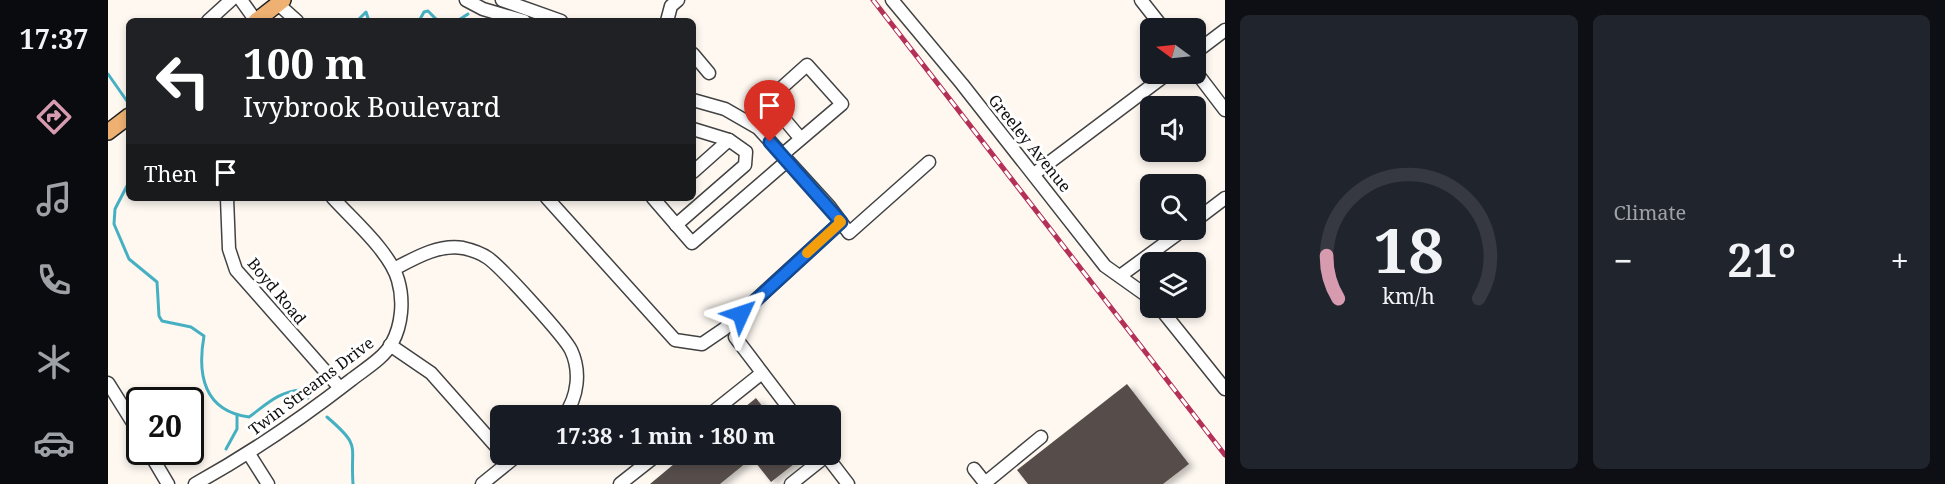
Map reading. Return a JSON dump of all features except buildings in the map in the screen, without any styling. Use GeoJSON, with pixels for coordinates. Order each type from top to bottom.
{"type":"FeatureCollection","features":[{"type":"Feature","properties":{"kind":"main road"},"geometry":{"type":"LineString","coordinates":[[260,18],[281,2]]}},
{"type":"Feature","properties":{"kind":"main road"},"geometry":{"type":"LineString","coordinates":[[108,132],[126,119]]}},
{"type":"Feature","properties":{"kind":"street"},"geometry":{"type":"LineString","coordinates":[[211,18],[231,0]]}},
{"type":"Feature","properties":{"kind":"street"},"geometry":{"type":"LineString","coordinates":[[241,0],[254,18]]}},
{"type":"Feature","properties":{"kind":"street"},"geometry":{"type":"LineString","coordinates":[[466,0],[483,9],[514,18]]}},
{"type":"Feature","properties":{"kind":"street"},"geometry":{"type":"LineString","coordinates":[[502,0],[553,18]]}},
{"type":"Feature","properties":{"kind":"street"},"geometry":{"type":"LineString","coordinates":[[668,18],[671,6],[678,0]]}},
{"type":"Feature","properties":{"kind":"street","name":"Greeley Avenue"},"geometry":{"type":"LineString","coordinates":[[892,0],[1034,174],[1105,266],[1140,291]]}},
{"type":"Feature","properties":{"kind":"street"},"geometry":{"type":"LineString","coordinates":[[1141,0],[1155,18]]}},
{"type":"Feature","properties":{"kind":"street"},"geometry":{"type":"LineString","coordinates":[[281,2],[294,18]]}},
{"type":"Feature","properties":{"kind":"street"},"geometry":{"type":"LineString","coordinates":[[1206,44],[1225,30]]}},
{"type":"Feature","properties":{"kind":"street"},"geometry":{"type":"LineString","coordinates":[[696,58],[709,73]]}},
{"type":"Feature","properties":{"kind":"street"},"geometry":{"type":"LineString","coordinates":[[660,201],[692,243],[785,158],[801,138],[842,104],[807,64],[768,100],[801,138]]}},
{"type":"Feature","properties":{"kind":"street"},"geometry":{"type":"LineString","coordinates":[[1034,174],[1154,84]]}},
{"type":"Feature","properties":{"kind":"street"},"geometry":{"type":"LineString","coordinates":[[1205,84],[1225,110]]}},
{"type":"Feature","properties":{"kind":"street"},"geometry":{"type":"LineString","coordinates":[[696,101],[725,109],[752,123],[849,233],[929,162]]}},
{"type":"Feature","properties":{"kind":"street"},"geometry":{"type":"LineString","coordinates":[[676,225],[745,165],[746,152],[729,140],[696,133]]}},
{"type":"Feature","properties":{"kind":"street"},"geometry":{"type":"LineString","coordinates":[[696,169],[729,140]]}},
{"type":"Feature","properties":{"kind":"street"},"geometry":{"type":"LineString","coordinates":[[1206,212],[1225,198]]}},
{"type":"Feature","properties":{"kind":"street","name":"Boyd Road"},"geometry":{"type":"LineString","coordinates":[[227,201],[229,249],[236,270],[340,388]]}},
{"type":"Feature","properties":{"kind":"street","name":"Twin Streams Drive"},"geometry":{"type":"LineString","coordinates":[[195,484],[249,454],[375,362],[390,345],[399,324],[401,305],[401,293],[394,269],[336,201]]}},
{"type":"Feature","properties":{"kind":"street"},"geometry":{"type":"LineString","coordinates":[[550,201],[675,340],[702,344],[724,329],[841,222]]}},
{"type":"Feature","properties":{"kind":"street"},"geometry":{"type":"LineString","coordinates":[[1120,276],[1169,240]]}},
{"type":"Feature","properties":{"kind":"street"},"geometry":{"type":"LineString","coordinates":[[394,269],[424,254],[448,248],[474,251],[493,262],[571,350],[577,384],[570,405]]}},
{"type":"Feature","properties":{"kind":"street"},"geometry":{"type":"LineString","coordinates":[[1168,318],[1225,389]]}},
{"type":"Feature","properties":{"kind":"street"},"geometry":{"type":"LineString","coordinates":[[735,337],[787,405]]}},
{"type":"Feature","properties":{"kind":"street"},"geometry":{"type":"LineString","coordinates":[[390,345],[431,373],[490,437]]}},
{"type":"Feature","properties":{"kind":"street"},"geometry":{"type":"LineString","coordinates":[[1215,376],[1225,368]]}},
{"type":"Feature","properties":{"kind":"street"},"geometry":{"type":"LineString","coordinates":[[722,405],[762,373]]}},
{"type":"Feature","properties":{"kind":"street"},"geometry":{"type":"LineString","coordinates":[[109,387],[126,413]]}},
{"type":"Feature","properties":{"kind":"street"},"geometry":{"type":"LineString","coordinates":[[974,469],[985,484],[1041,437]]}},
{"type":"Feature","properties":{"kind":"street"},"geometry":{"type":"LineString","coordinates":[[249,454],[268,484]]}},
{"type":"Feature","properties":{"kind":"street"},"geometry":{"type":"LineString","coordinates":[[157,465],[168,484]]}},
{"type":"Feature","properties":{"kind":"street"},"geometry":{"type":"LineString","coordinates":[[482,484],[500,465]]}},
{"type":"Feature","properties":{"kind":"street"},"geometry":{"type":"LineString","coordinates":[[620,484],[644,465]]}},
{"type":"Feature","properties":{"kind":"street"},"geometry":{"type":"LineString","coordinates":[[791,484],[814,465]]}},
{"type":"Feature","properties":{"kind":"street"},"geometry":{"type":"LineString","coordinates":[[834,465],[848,484]]}},
{"type":"Feature","properties":{"kind":"waterway"},"geometry":{"type":"LineString","coordinates":[[421,18],[424,12],[428,11],[435,18]]}},
{"type":"Feature","properties":{"kind":"waterway"},"geometry":{"type":"LineString","coordinates":[[360,18],[366,12],[368,18]]}},
{"type":"Feature","properties":{"kind":"waterway"},"geometry":{"type":"LineString","coordinates":[[462,18],[468,14]]}},
{"type":"Feature","properties":{"kind":"waterway"},"geometry":{"type":"LineString","coordinates":[[108,74],[126,100]]}},
{"type":"Feature","properties":{"kind":"waterway"},"geometry":{"type":"LineString","coordinates":[[126,188],[115,209],[114,224],[129,259],[157,282],[159,316],[162,321],[191,327],[204,336],[203,377],[213,399],[222,407],[249,417],[274,399],[287,393],[302,390],[308,398]]}},
{"type":"Feature","properties":{"kind":"waterway"},"geometry":{"type":"LineString","coordinates":[[226,449],[237,429],[237,415]]}},
{"type":"Feature","properties":{"kind":"waterway"},"geometry":{"type":"LineString","coordinates":[[327,417],[350,441],[353,453],[353,484]]}},
{"type":"Feature","properties":{"kind":"railway"},"geometry":{"type":"LineString","coordinates":[[873,0],[1225,455]]}},
{"type":"Feature","properties":{"kind":"slow traffic"},"geometry":{"type":"LineString","coordinates":[[807,253],[841,222],[839,220]]}},
{"type":"Feature","properties":{"kind":"route"},"geometry":{"type":"LineString","coordinates":[[741,314],[841,222],[770,142]]}}]}
